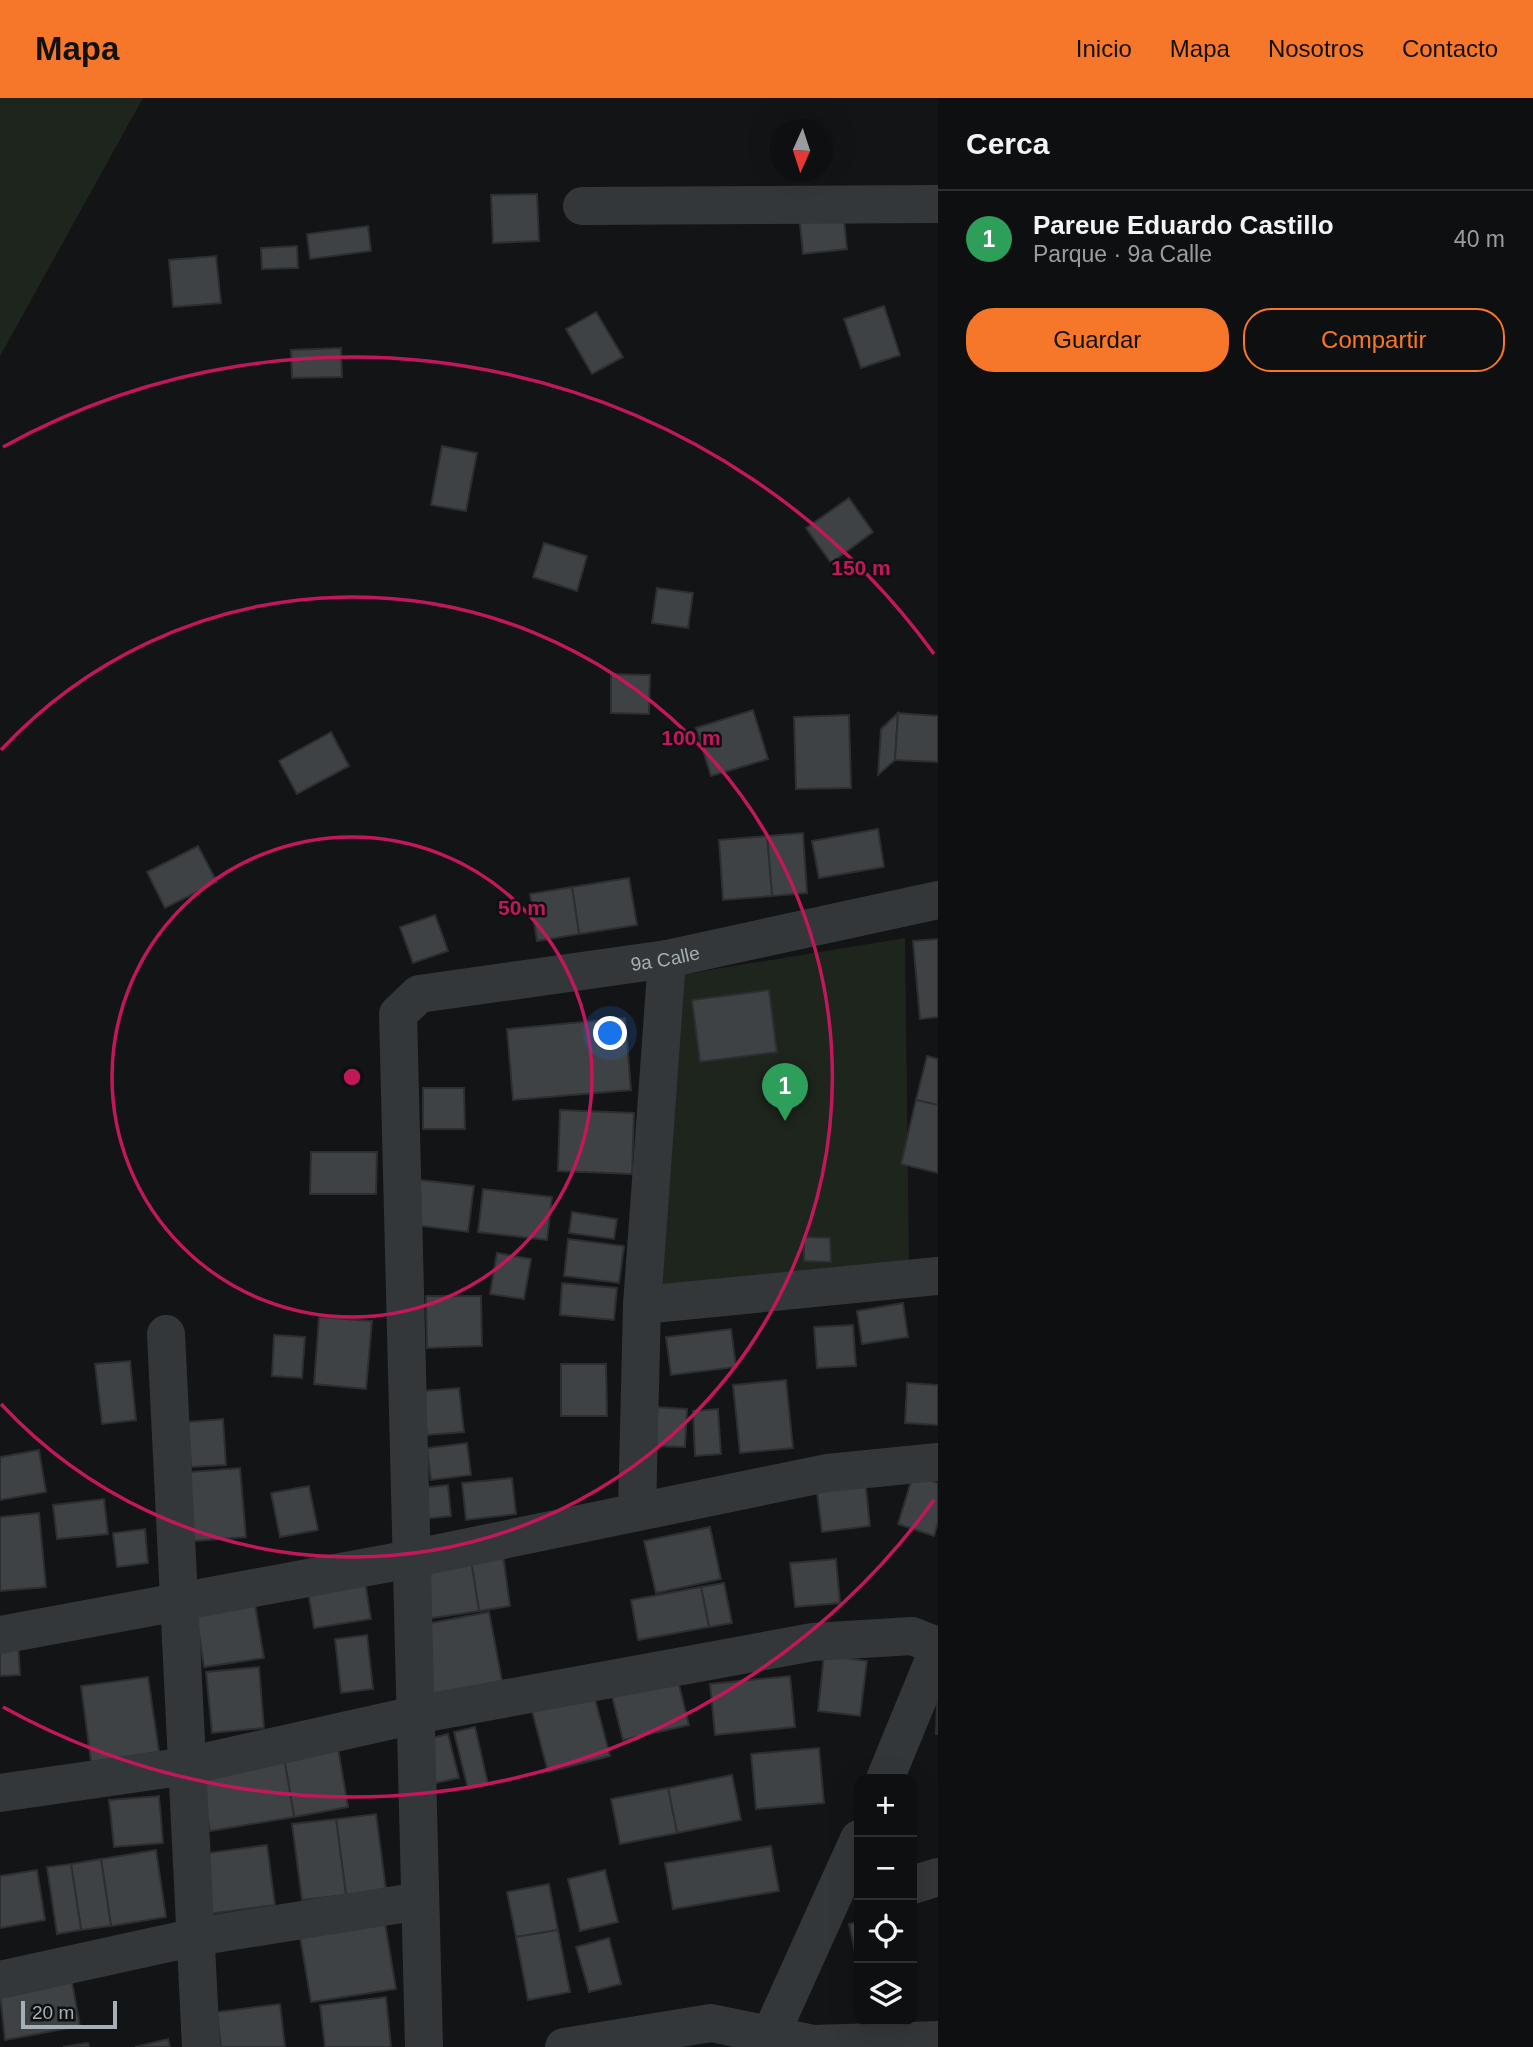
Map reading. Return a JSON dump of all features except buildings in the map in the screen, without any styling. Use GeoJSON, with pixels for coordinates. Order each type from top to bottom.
{"type":"FeatureCollection","features":[{"type":"Feature","properties":{"kind":"street"},"geometry":{"type":"LineString","coordinates":[[582,206],[938,204]]}},
{"type":"Feature","properties":{"kind":"street","name":"9a Calle"},"geometry":{"type":"LineString","coordinates":[[411,1559],[398,1014],[419,994],[667,959],[938,900]]}},
{"type":"Feature","properties":{"kind":"street"},"geometry":{"type":"LineString","coordinates":[[637,1511],[642,1305],[667,959]]}},
{"type":"Feature","properties":{"kind":"street"},"geometry":{"type":"LineString","coordinates":[[642,1305],[938,1276]]}},
{"type":"Feature","properties":{"kind":"street"},"geometry":{"type":"LineString","coordinates":[[166,1334],[201,2047]]}},
{"type":"Feature","properties":{"kind":"street"},"geometry":{"type":"LineString","coordinates":[[0,1635],[411,1559],[827,1473],[938,1462]]}},
{"type":"Feature","properties":{"kind":"street"},"geometry":{"type":"LineString","coordinates":[[411,1559],[424,2047]]}},
{"type":"Feature","properties":{"kind":"street"},"geometry":{"type":"LineString","coordinates":[[0,1793],[187,1766],[415,1715],[813,1642],[912,1636],[938,1648],[887,1774]]}},
{"type":"Feature","properties":{"kind":"street"},"geometry":{"type":"LineString","coordinates":[[769,2043],[844,1904],[854,1861]]}},
{"type":"Feature","properties":{"kind":"street"},"geometry":{"type":"LineString","coordinates":[[917,1883],[938,1877]]}},
{"type":"Feature","properties":{"kind":"street"},"geometry":{"type":"LineString","coordinates":[[0,1980],[196,1937],[420,1901]]}},
{"type":"Feature","properties":{"kind":"street"},"geometry":{"type":"LineString","coordinates":[[564,2047],[711,2023],[769,2043],[938,2040]]}},
{"type":"Feature","properties":{"kind":"shaded area"},"geometry":{"type":"Polygon","coordinates":[[[0,98],[143,98],[0,356],[0,98]]]}},
{"type":"Feature","properties":{"kind":"shaded area"},"geometry":{"type":"Polygon","coordinates":[[[905,938],[909,1266],[652,1292],[673,976],[905,938]]]}},
{"type":"Feature","properties":{"kind":"place","name":"Pareue Eduardo Castillo"},"geometry":{"type":"Point","coordinates":[785,1121]}}]}
